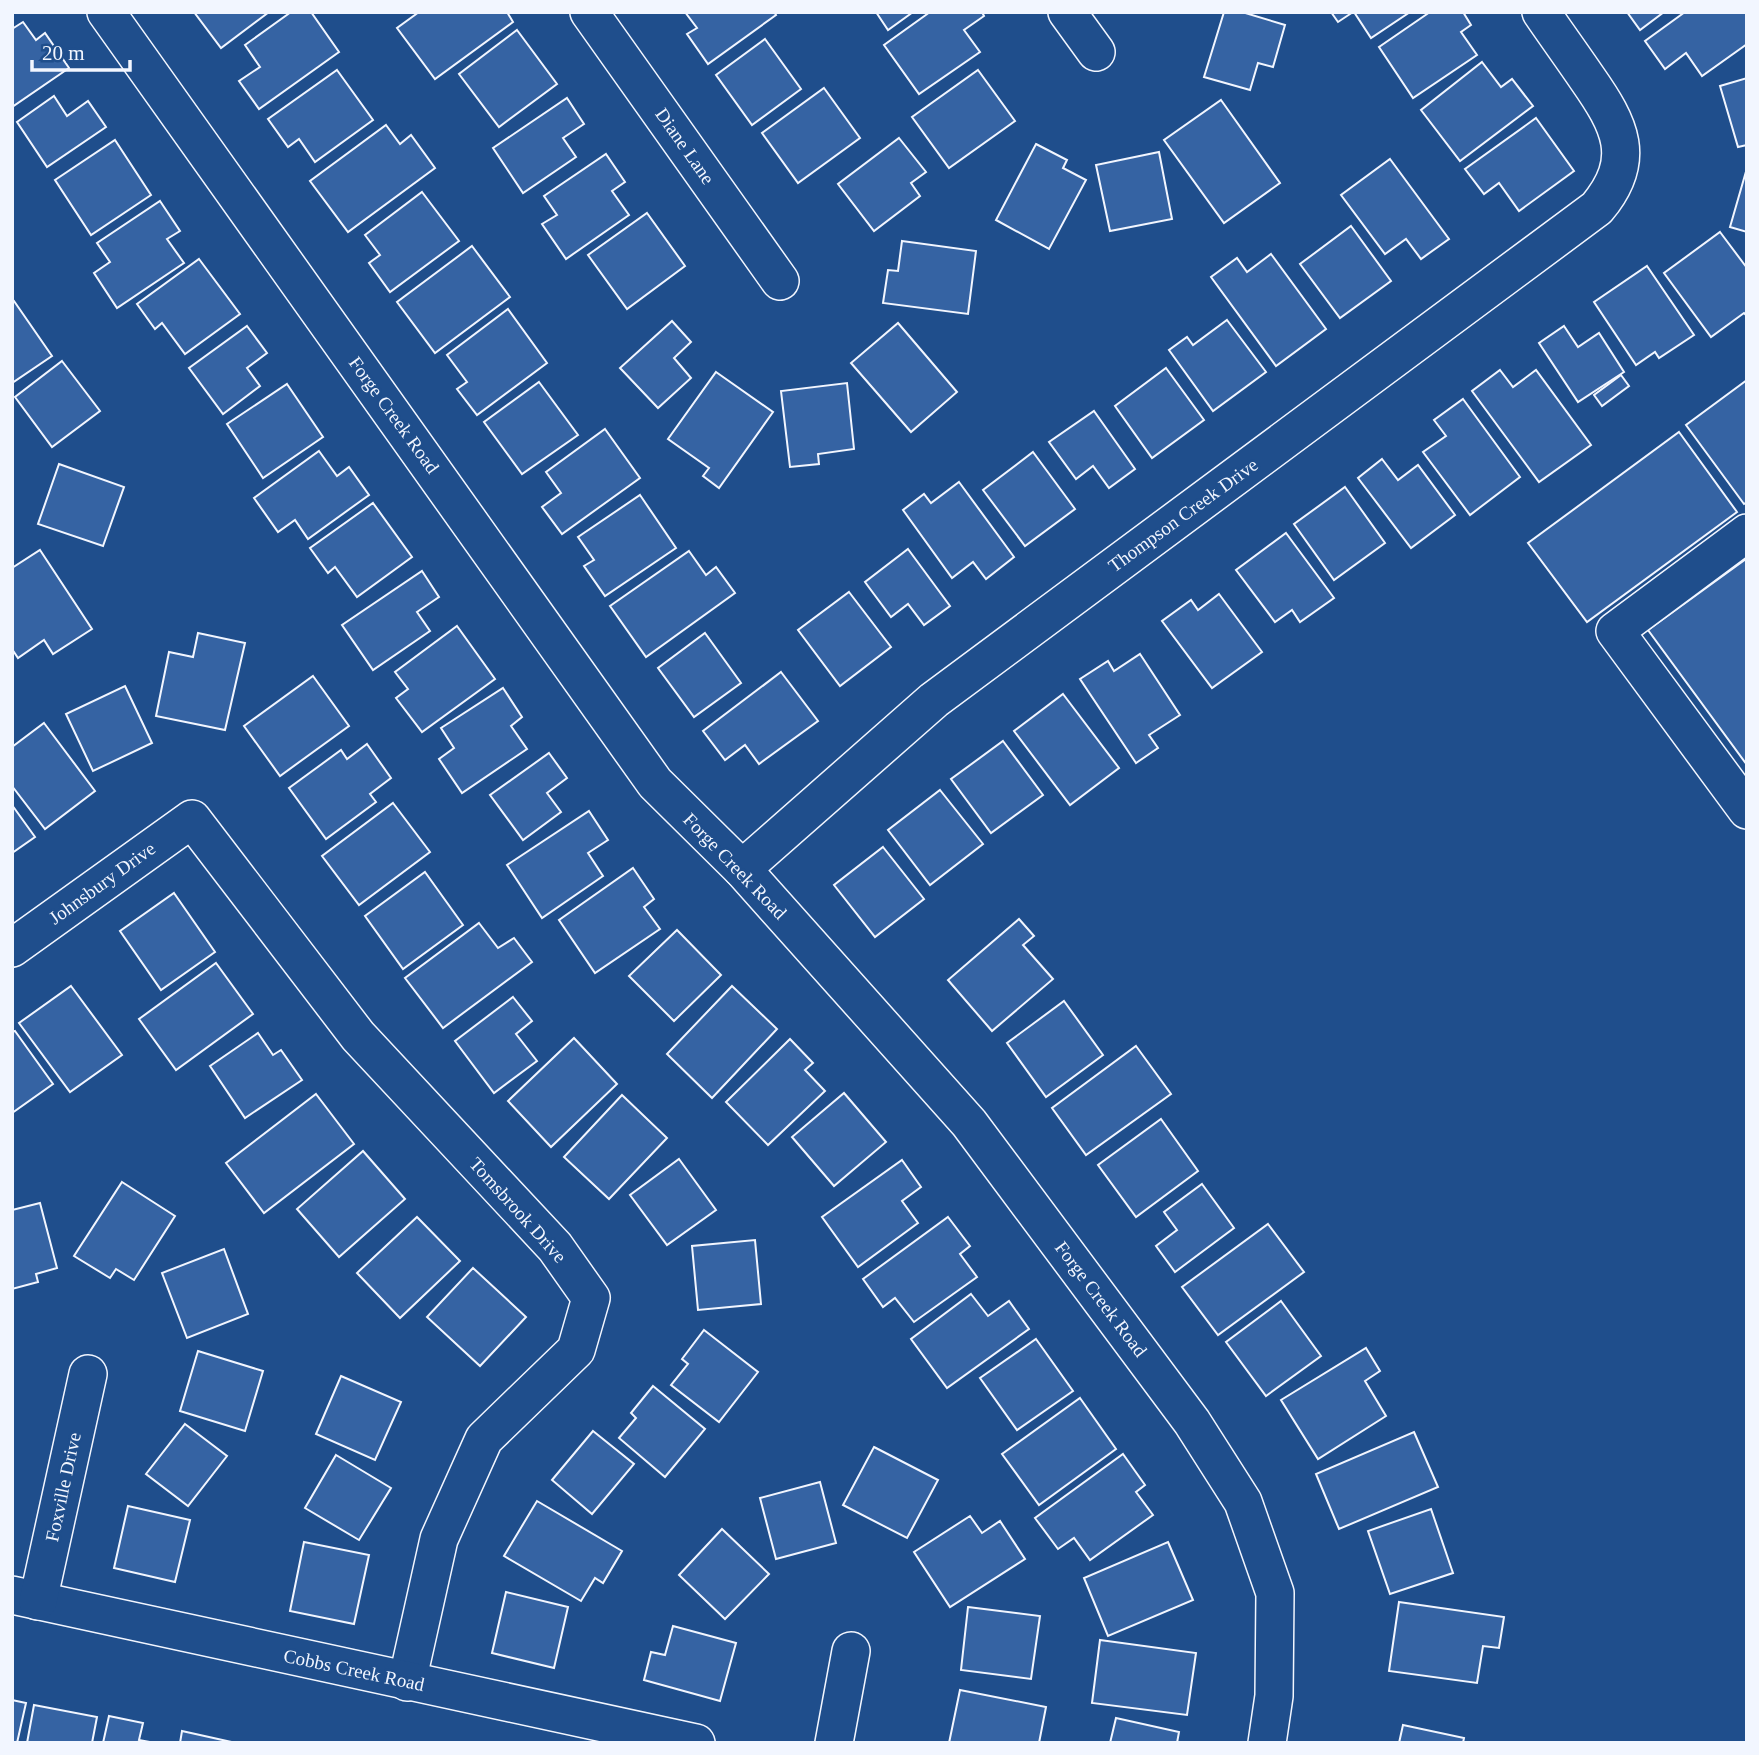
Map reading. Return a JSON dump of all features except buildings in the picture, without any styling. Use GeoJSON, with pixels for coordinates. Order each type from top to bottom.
{"type":"FeatureCollection","features":[{"type":"Feature","properties":{"kind":"street","name":"Forge Creek Road"},"geometry":{"type":"LineString","coordinates":[[106,12],[655,783],[741,869],[969,1123],[1192,1422],[1243,1502],[1275,1593],[1274,1696],[1267,1743]]}},
{"type":"Feature","properties":{"kind":"street","name":"Diane Lane"},"geometry":{"type":"LineString","coordinates":[[589,12],[780,281]]}},
{"type":"Feature","properties":{"kind":"street"},"geometry":{"type":"LineString","coordinates":[[1067,12],[1096,52]]}},
{"type":"Feature","properties":{"kind":"street","name":"Thompson Creek Drive"},"geometry":{"type":"LineString","coordinates":[[741,869],[934,699],[1597,208],[1616,180],[1622,147],[1612,115],[1541,12]]}},
{"type":"Feature","properties":{"kind":"street"},"geometry":{"type":"LineString","coordinates":[[1747,533],[1615,631],[1747,810]]}},
{"type":"Feature","properties":{"kind":"street","name":"Johnsbury Drive"},"geometry":{"type":"LineString","coordinates":[[12,948],[192,818]]}},
{"type":"Feature","properties":{"kind":"street","name":"Tomsbrook Drive"},"geometry":{"type":"LineString","coordinates":[[192,818],[358,1036],[555,1247],[591,1298],[576,1350],[484,1439],[439,1539],[407,1682]]}},
{"type":"Feature","properties":{"kind":"street","name":"Foxville Drive"},"geometry":{"type":"LineString","coordinates":[[25,1598],[88,1374]]}},
{"type":"Feature","properties":{"kind":"street","name":"Cobbs Creek Road"},"geometry":{"type":"LineString","coordinates":[[25,1598],[696,1743]]}},
{"type":"Feature","properties":{"kind":"street"},"geometry":{"type":"LineString","coordinates":[[835,1743],[851,1651]]}}]}
